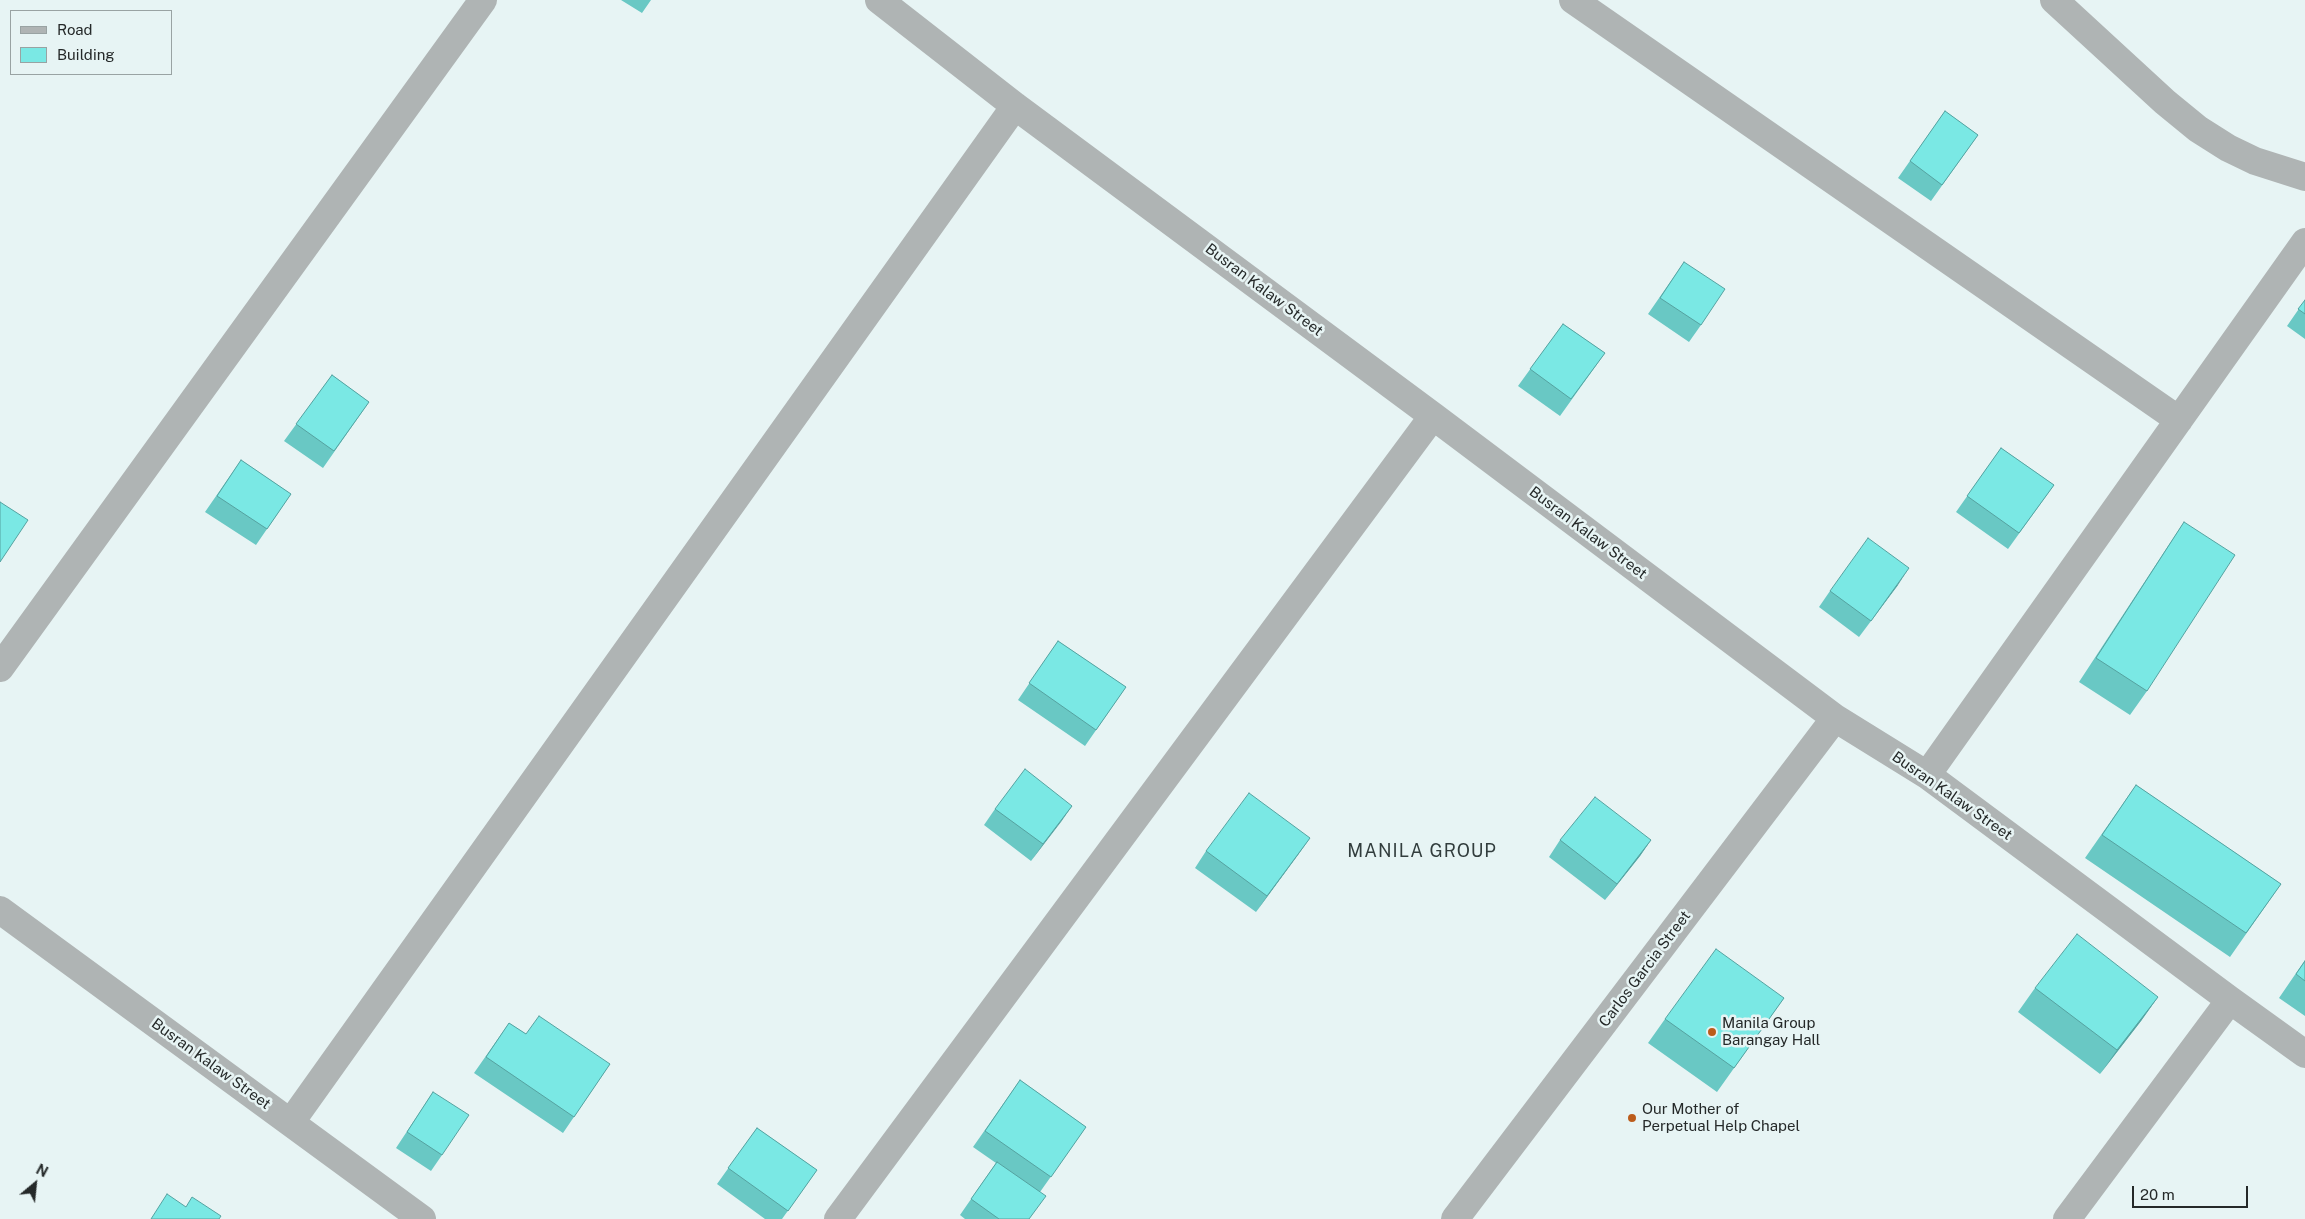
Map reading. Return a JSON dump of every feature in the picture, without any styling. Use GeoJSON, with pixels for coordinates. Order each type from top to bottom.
{"type":"FeatureCollection","features":[{"type":"Feature","properties":{"kind":"street"},"geometry":{"type":"LineString","coordinates":[[0,668],[483,0]]}},
{"type":"Feature","properties":{"kind":"street","name":"Busran Kalaw Street"},"geometry":{"type":"LineString","coordinates":[[879,0],[1015,106],[1433,416],[1835,718],[1927,775],[2305,1054]]}},
{"type":"Feature","properties":{"kind":"street"},"geometry":{"type":"LineString","coordinates":[[1574,0],[2179,420]]}},
{"type":"Feature","properties":{"kind":"street"},"geometry":{"type":"LineString","coordinates":[[2054,0],[2165,102],[2198,129],[2228,148],[2256,161],[2305,177]]}},
{"type":"Feature","properties":{"kind":"street"},"geometry":{"type":"LineString","coordinates":[[291,1122],[1015,106]]}},
{"type":"Feature","properties":{"kind":"street"},"geometry":{"type":"LineString","coordinates":[[1927,775],[2305,242]]}},
{"type":"Feature","properties":{"kind":"street"},"geometry":{"type":"LineString","coordinates":[[838,1219],[1433,416]]}},
{"type":"Feature","properties":{"kind":"street","name":"Carlos Garcia Street"},"geometry":{"type":"LineString","coordinates":[[1455,1219],[1835,718]]}},
{"type":"Feature","properties":{"kind":"street","name":"Busran Kalaw Street"},"geometry":{"type":"LineString","coordinates":[[0,910],[422,1219]]}},
{"type":"Feature","properties":{"kind":"street"},"geometry":{"type":"LineString","coordinates":[[2067,1219],[2230,1000]]}},
{"type":"Feature","properties":{"kind":"building"},"geometry":{"type":"Polygon","coordinates":[[[1945,111],[1978,135],[1942,185],[1910,161],[1945,111]]]}},
{"type":"Feature","properties":{"kind":"building"},"geometry":{"type":"Polygon","coordinates":[[[1684,262],[1725,289],[1701,325],[1660,298],[1684,262]]]}},
{"type":"Feature","properties":{"kind":"building"},"geometry":{"type":"Polygon","coordinates":[[[2305,300],[2305,314],[2298,309],[2305,300]]]}},
{"type":"Feature","properties":{"kind":"building"},"geometry":{"type":"Polygon","coordinates":[[[1563,324],[1605,353],[1571,399],[1530,369],[1563,324]]]}},
{"type":"Feature","properties":{"kind":"building"},"geometry":{"type":"Polygon","coordinates":[[[332,375],[369,402],[334,451],[296,424],[332,375]]]}},
{"type":"Feature","properties":{"kind":"building"},"geometry":{"type":"Polygon","coordinates":[[[2001,448],[2054,485],[2019,533],[1967,496],[2001,448]]]}},
{"type":"Feature","properties":{"kind":"building"},"geometry":{"type":"Polygon","coordinates":[[[241,460],[291,494],[267,529],[217,496],[241,460]]]}},
{"type":"Feature","properties":{"kind":"building"},"geometry":{"type":"Polygon","coordinates":[[[0,502],[28,520],[0,562],[0,502]]]}},
{"type":"Feature","properties":{"kind":"building"},"geometry":{"type":"Polygon","coordinates":[[[2184,522],[2235,555],[2147,691],[2096,658],[2184,522]]]}},
{"type":"Feature","properties":{"kind":"building"},"geometry":{"type":"Polygon","coordinates":[[[1868,538],[1909,568],[1871,621],[1830,591],[1868,538]]]}},
{"type":"Feature","properties":{"kind":"building"},"geometry":{"type":"Polygon","coordinates":[[[1058,641],[1126,687],[1096,730],[1029,683],[1058,641]]]}},
{"type":"Feature","properties":{"kind":"building"},"geometry":{"type":"Polygon","coordinates":[[[1025,769],[1072,806],[1043,844],[995,809],[1025,769]]]}},
{"type":"Feature","properties":{"kind":"building"},"geometry":{"type":"Polygon","coordinates":[[[2136,785],[2281,884],[2246,933],[2102,835],[2136,785]]]}},
{"type":"Feature","properties":{"kind":"building"},"geometry":{"type":"Polygon","coordinates":[[[1249,793],[1310,838],[1267,896],[1206,851],[1249,793]]]}},
{"type":"Feature","properties":{"kind":"building"},"geometry":{"type":"Polygon","coordinates":[[[1595,797],[1651,840],[1617,884],[1560,840],[1595,797]]]}},
{"type":"Feature","properties":{"kind":"building"},"geometry":{"type":"Polygon","coordinates":[[[2077,934],[2158,997],[2117,1050],[2035,988],[2077,934]]]}},
{"type":"Feature","properties":{"kind":"building"},"geometry":{"type":"Polygon","coordinates":[[[1716,949],[1784,998],[1734,1068],[1665,1019],[1716,949]]]}},
{"type":"Feature","properties":{"kind":"building"},"geometry":{"type":"Polygon","coordinates":[[[2305,961],[2305,981],[2296,974],[2305,961]]]}},
{"type":"Feature","properties":{"kind":"building"},"geometry":{"type":"Polygon","coordinates":[[[539,1016],[610,1064],[574,1117],[486,1057],[509,1023],[526,1034],[539,1016]]]}},
{"type":"Feature","properties":{"kind":"building"},"geometry":{"type":"Polygon","coordinates":[[[1020,1080],[1086,1127],[1051,1177],[985,1131],[1020,1080]]]}},
{"type":"Feature","properties":{"kind":"building"},"geometry":{"type":"Polygon","coordinates":[[[433,1092],[469,1115],[442,1155],[407,1132],[433,1092]]]}},
{"type":"Feature","properties":{"kind":"building"},"geometry":{"type":"Polygon","coordinates":[[[757,1128],[817,1170],[788,1211],[728,1168],[757,1128]]]}},
{"type":"Feature","properties":{"kind":"building"},"geometry":{"type":"Polygon","coordinates":[[[997,1162],[1046,1196],[1029,1219],[999,1219],[971,1199],[997,1162]]]}},
{"type":"Feature","properties":{"kind":"building"},"geometry":{"type":"Polygon","coordinates":[[[167,1194],[186,1207],[192,1197],[221,1216],[219,1219],[151,1219],[167,1194]]]}},
{"type":"Feature","properties":{"kind":"place","name":"Manila Group Barangay Hall"},"geometry":{"type":"Point","coordinates":[1712,1032]}},
{"type":"Feature","properties":{"kind":"place","name":"Our Mother of Perpetual Help Chapel"},"geometry":{"type":"Point","coordinates":[1632,1118]}},
{"type":"Feature","properties":{"kind":"district","name":"MANILA GROUP"},"geometry":{"type":"Point","coordinates":[1422,851]}}]}
